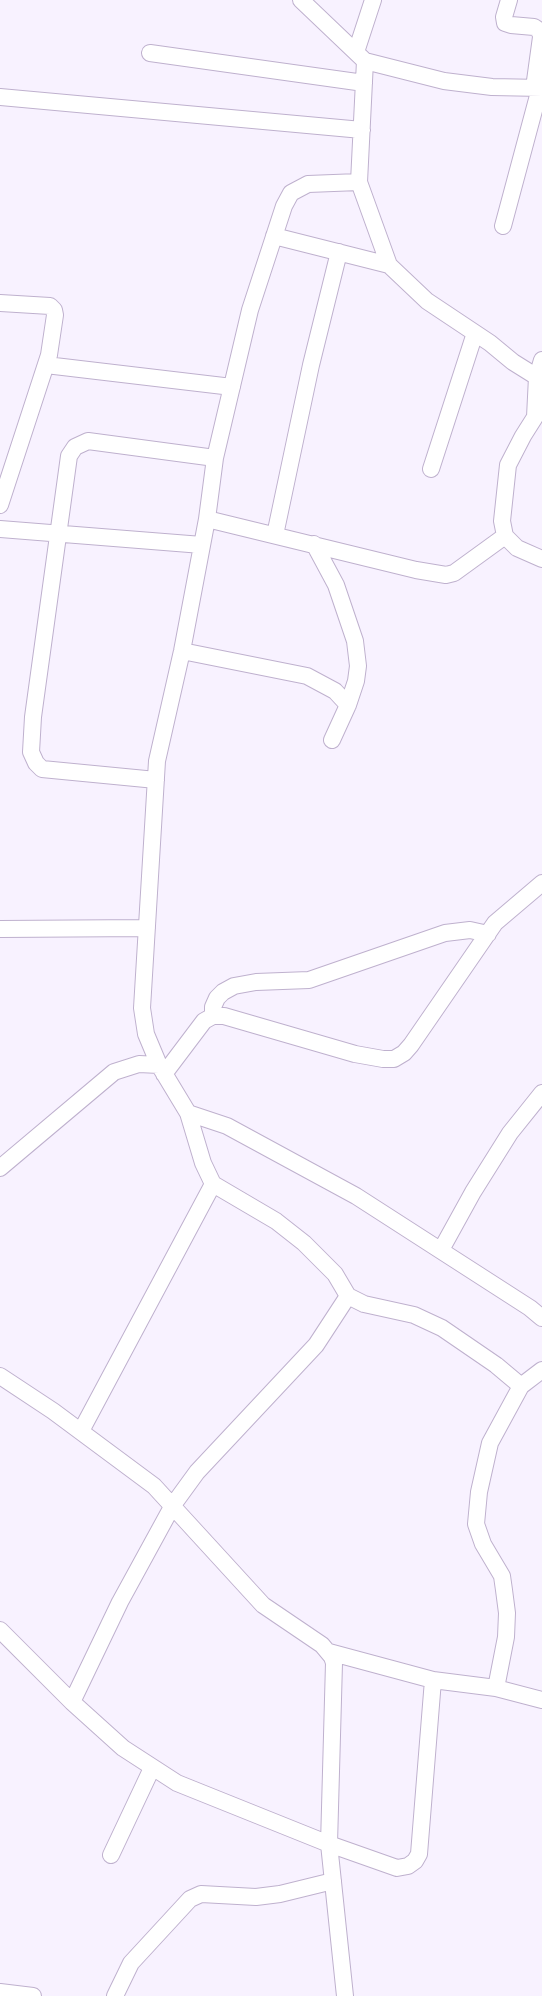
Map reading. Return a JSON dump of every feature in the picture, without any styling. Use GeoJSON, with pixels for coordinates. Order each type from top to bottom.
{"type":"FeatureCollection","features":[{"type":"Feature","properties":{"kind":"street"},"geometry":{"type":"LineString","coordinates":[[301,0],[361,57],[444,81],[492,87],[539,88]]}},
{"type":"Feature","properties":{"kind":"street"},"geometry":{"type":"LineString","coordinates":[[373,0],[361,57],[364,83],[359,182],[389,266]]}},
{"type":"Feature","properties":{"kind":"street"},"geometry":{"type":"LineString","coordinates":[[503,226],[539,88],[541,37],[540,32],[534,27],[505,23],[504,17],[509,0]]}},
{"type":"Feature","properties":{"kind":"street"},"geometry":{"type":"LineString","coordinates":[[150,53],[364,83]]}},
{"type":"Feature","properties":{"kind":"street"},"geometry":{"type":"LineString","coordinates":[[0,97],[362,130]]}},
{"type":"Feature","properties":{"kind":"street"},"geometry":{"type":"LineString","coordinates":[[359,182],[308,184],[291,193],[284,206],[250,310],[215,458],[207,519],[182,651],[157,761],[142,1008],[146,1034],[162,1069],[188,1113],[203,1163],[213,1184],[276,1221],[304,1243],[335,1274],[348,1296],[364,1304],[414,1315],[442,1328],[496,1365],[520,1386]]}},
{"type":"Feature","properties":{"kind":"street"},"geometry":{"type":"LineString","coordinates":[[274,236],[389,266],[427,301],[475,333],[537,378]]}},
{"type":"Feature","properties":{"kind":"street"},"geometry":{"type":"LineString","coordinates":[[275,535],[311,365],[339,252]]}},
{"type":"Feature","properties":{"kind":"street"},"geometry":{"type":"LineString","coordinates":[[0,303],[50,306],[54,310],[49,355],[0,505]]}},
{"type":"Feature","properties":{"kind":"street"},"geometry":{"type":"LineString","coordinates":[[431,469],[475,333]]}},
{"type":"Feature","properties":{"kind":"street"},"geometry":{"type":"LineString","coordinates":[[542,360],[537,378],[539,417],[523,436],[508,465],[502,521],[504,536],[517,548],[542,559]]}},
{"type":"Feature","properties":{"kind":"street"},"geometry":{"type":"LineString","coordinates":[[46,365],[232,387]]}},
{"type":"Feature","properties":{"kind":"street"},"geometry":{"type":"LineString","coordinates":[[156,780],[42,769],[36,763],[31,752],[33,717],[69,456],[75,447],[88,441],[215,458]]}},
{"type":"Feature","properties":{"kind":"street"},"geometry":{"type":"LineString","coordinates":[[207,519],[416,570],[446,574],[454,573],[504,536]]}},
{"type":"Feature","properties":{"kind":"street"},"geometry":{"type":"LineString","coordinates":[[0,529],[58,535],[202,545]]}},
{"type":"Feature","properties":{"kind":"street"},"geometry":{"type":"LineString","coordinates":[[314,544],[336,585],[355,641],[358,666],[356,681],[348,705],[332,740]]}},
{"type":"Feature","properties":{"kind":"street"},"geometry":{"type":"LineString","coordinates":[[182,651],[307,676],[335,691],[348,705]]}},
{"type":"Feature","properties":{"kind":"street"},"geometry":{"type":"LineString","coordinates":[[162,1069],[204,1021],[213,1016],[224,1016],[356,1054],[383,1059],[394,1059],[404,1053],[410,1046],[495,923],[542,883]]}},
{"type":"Feature","properties":{"kind":"street"},"geometry":{"type":"LineString","coordinates":[[0,929],[147,928]]}},
{"type":"Feature","properties":{"kind":"street"},"geometry":{"type":"LineString","coordinates":[[213,1016],[213,1007],[216,998],[234,986],[256,982],[309,980],[445,933],[470,930],[488,934]]}},
{"type":"Feature","properties":{"kind":"street"},"geometry":{"type":"LineString","coordinates":[[0,1168],[114,1072],[139,1064],[162,1069]]}},
{"type":"Feature","properties":{"kind":"street"},"geometry":{"type":"LineString","coordinates":[[441,1250],[473,1192],[510,1133],[542,1093]]}},
{"type":"Feature","properties":{"kind":"street"},"geometry":{"type":"LineString","coordinates":[[188,1113],[227,1126],[336,1185],[396,1220],[530,1308],[542,1318]]}},
{"type":"Feature","properties":{"kind":"street"},"geometry":{"type":"LineString","coordinates":[[81,1431],[213,1184]]}},
{"type":"Feature","properties":{"kind":"street"},"geometry":{"type":"LineString","coordinates":[[72,1702],[120,1602],[173,1505],[197,1472],[316,1345],[348,1296]]}},
{"type":"Feature","properties":{"kind":"street"},"geometry":{"type":"LineString","coordinates":[[496,1688],[506,1637],[507,1613],[502,1576],[483,1544],[476,1524],[479,1492],[490,1443],[520,1386],[542,1370]]}},
{"type":"Feature","properties":{"kind":"street"},"geometry":{"type":"LineString","coordinates":[[0,1376],[53,1410],[154,1486],[263,1605],[330,1652],[433,1680],[496,1688],[542,1700]]}},
{"type":"Feature","properties":{"kind":"street"},"geometry":{"type":"LineString","coordinates":[[0,1630],[72,1702],[123,1748],[177,1783],[329,1844],[397,1868],[408,1866],[415,1861],[419,1854],[433,1680]]}},
{"type":"Feature","properties":{"kind":"street"},"geometry":{"type":"LineString","coordinates":[[330,1652],[334,1663],[329,1844],[345,1996]]}},
{"type":"Feature","properties":{"kind":"street"},"geometry":{"type":"LineString","coordinates":[[111,1855],[152,1768]]}},
{"type":"Feature","properties":{"kind":"street"},"geometry":{"type":"LineString","coordinates":[[118,1995],[131,1963],[190,1899],[201,1894],[256,1897],[280,1894],[333,1881]]}},
{"type":"Feature","properties":{"kind":"street"},"geometry":{"type":"LineString","coordinates":[[0,1993],[33,1996]]}}]}
